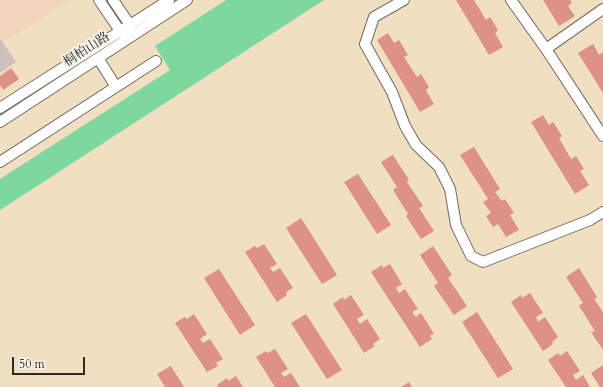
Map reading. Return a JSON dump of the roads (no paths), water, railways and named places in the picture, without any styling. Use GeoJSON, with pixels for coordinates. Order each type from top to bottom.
{"type":"FeatureCollection","features":[{"type":"Feature","properties":{"kind":"street"},"geometry":{"type":"LineString","coordinates":[[99,0],[120,31],[130,37]]}},
{"type":"Feature","properties":{"kind":"street"},"geometry":{"type":"LineString","coordinates":[[113,0],[130,25],[130,37]]}},
{"type":"Feature","properties":{"kind":"street","name":"桐柏山路"},"geometry":{"type":"LineString","coordinates":[[0,108],[169,0]]}},
{"type":"Feature","properties":{"kind":"street","name":"桐柏山路"},"geometry":{"type":"LineString","coordinates":[[0,122],[188,0]]}},
{"type":"Feature","properties":{"kind":"street"},"geometry":{"type":"LineString","coordinates":[[404,0],[374,17],[366,44],[392,92],[405,126],[416,145],[439,167],[450,189],[456,225],[470,256],[483,262],[590,220],[603,212]]}},
{"type":"Feature","properties":{"kind":"street"},"geometry":{"type":"LineString","coordinates":[[511,0],[546,49],[603,136]]}},
{"type":"Feature","properties":{"kind":"street"},"geometry":{"type":"LineString","coordinates":[[546,49],[603,9]]}},
{"type":"Feature","properties":{"kind":"street"},"geometry":{"type":"LineString","coordinates":[[98,58],[116,87]]}},
{"type":"Feature","properties":{"kind":"street"},"geometry":{"type":"LineString","coordinates":[[0,162],[156,61]]}}]}
